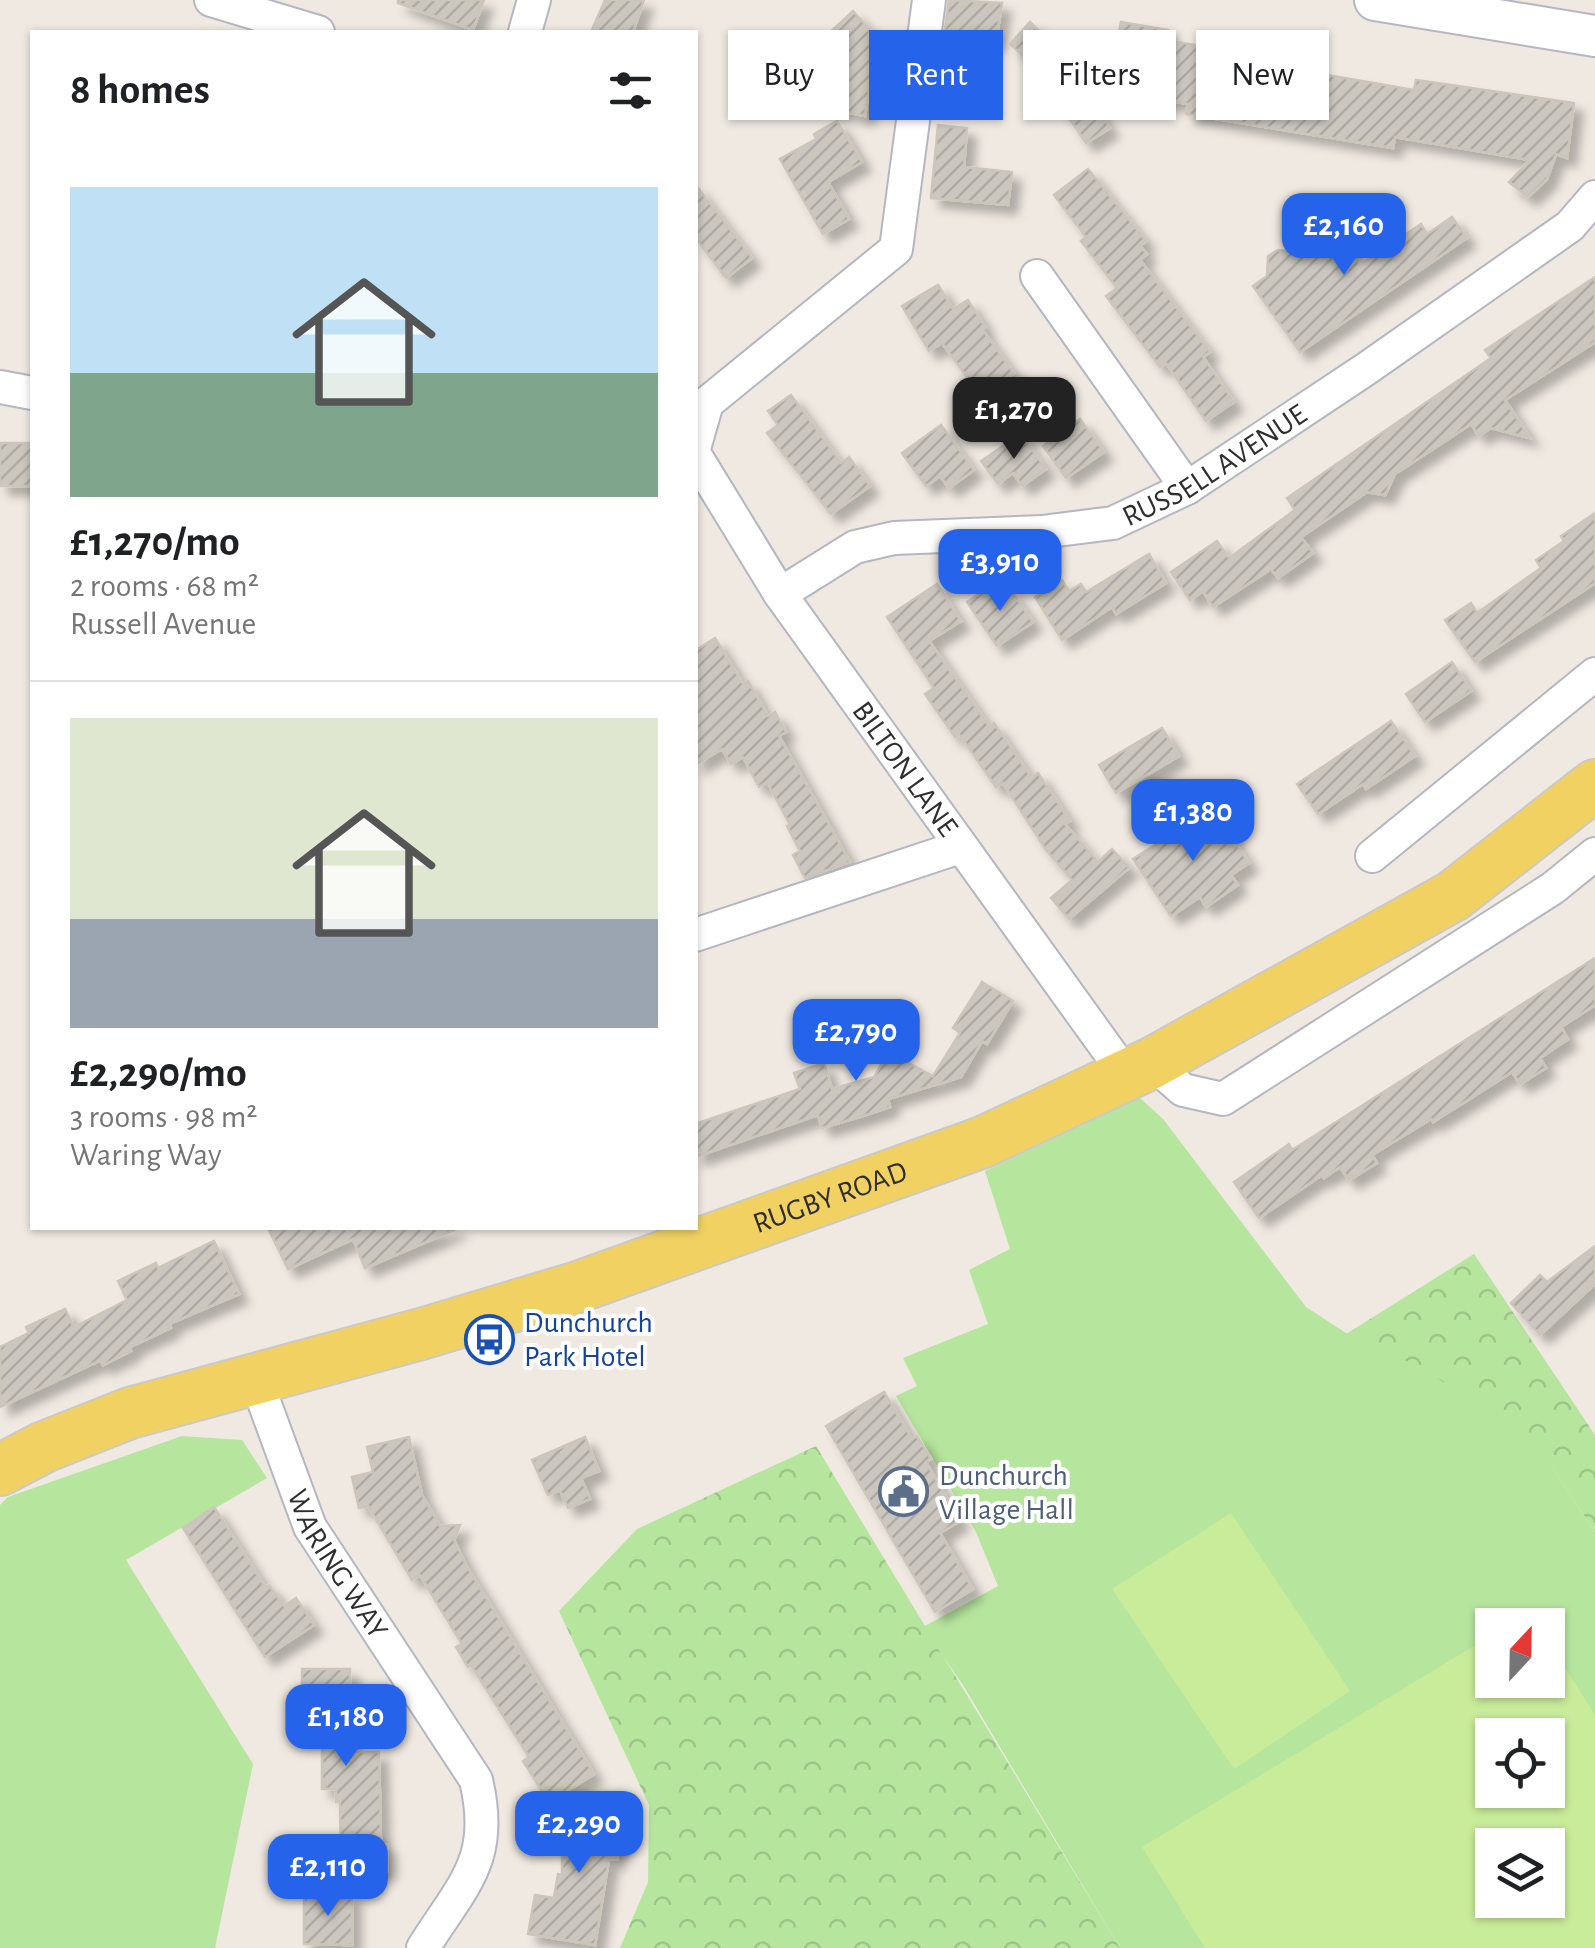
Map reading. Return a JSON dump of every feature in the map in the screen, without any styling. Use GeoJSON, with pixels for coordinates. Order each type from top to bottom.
{"type":"FeatureCollection","features":[{"type":"Feature","properties":{"kind":"main road","name":"RUGBY ROAD"},"geometry":{"type":"LineString","coordinates":[[0,1470],[130,1413],[578,1287],[983,1142],[1139,1069],[1453,896],[1518,844],[1588,805]]}},
{"type":"Feature","properties":{"kind":"street"},"geometry":{"type":"LineString","coordinates":[[211,0],[311,30]]}},
{"type":"Feature","properties":{"kind":"street"},"geometry":{"type":"LineString","coordinates":[[526,30],[534,0]]}},
{"type":"Feature","properties":{"kind":"street"},"geometry":{"type":"LineString","coordinates":[[698,434],[707,403],[896,249],[928,0]]}},
{"type":"Feature","properties":{"kind":"street"},"geometry":{"type":"LineString","coordinates":[[1375,0],[1595,36]]}},
{"type":"Feature","properties":{"kind":"street","name":"RUSSELL AVENUE"},"geometry":{"type":"LineString","coordinates":[[780,594],[855,547],[894,538],[1042,532],[1113,523],[1187,488],[1570,226],[1595,197]]}},
{"type":"Feature","properties":{"kind":"street"},"geometry":{"type":"LineString","coordinates":[[1037,276],[1187,488]]}},
{"type":"Feature","properties":{"kind":"street"},"geometry":{"type":"LineString","coordinates":[[0,388],[30,393]]}},
{"type":"Feature","properties":{"kind":"street","name":"BILTON LANE"},"geometry":{"type":"LineString","coordinates":[[698,461],[780,594],[960,847],[1139,1069],[1183,1090],[1223,1100],[1552,888],[1595,854]]}},
{"type":"Feature","properties":{"kind":"street"},"geometry":{"type":"LineString","coordinates":[[1372,856],[1595,674]]}},
{"type":"Feature","properties":{"kind":"street"},"geometry":{"type":"LineString","coordinates":[[1518,844],[1552,888]]}},
{"type":"Feature","properties":{"kind":"street"},"geometry":{"type":"LineString","coordinates":[[698,934],[960,847]]}},
{"type":"Feature","properties":{"kind":"street","name":"WARING WAY"},"geometry":{"type":"LineString","coordinates":[[256,1380],[310,1528],[476,1780],[484,1815],[478,1862],[423,1948]]}},
{"type":"Feature","properties":{"kind":"green space"},"geometry":{"type":"Polygon","coordinates":[[[1140,1098],[1163,1119],[1306,1307],[1346,1333],[1387,1350],[1484,1405],[1552,1467],[1595,1532],[1595,1948],[1120,1948],[963,1685],[923,1627],[998,1586],[976,1532],[896,1396],[917,1386],[903,1358],[988,1324],[969,1270],[1010,1249],[985,1171],[1140,1098]]]}},
{"type":"Feature","properties":{"kind":"green space"},"geometry":{"type":"Polygon","coordinates":[[[1474,1254],[1595,1435],[1595,1532],[1552,1467],[1346,1334],[1474,1254]]]}},
{"type":"Feature","properties":{"kind":"green space"},"geometry":{"type":"Polygon","coordinates":[[[182,1436],[242,1440],[267,1478],[126,1560],[253,1764],[215,1948],[0,1948],[0,1505],[8,1497],[182,1436]]]}},
{"type":"Feature","properties":{"kind":"green space"},"geometry":{"type":"Polygon","coordinates":[[[816,1446],[1120,1948],[620,1948],[648,1882],[649,1805],[559,1611],[637,1529],[816,1446]]]}},
{"type":"Feature","properties":{"kind":"green space"},"geometry":{"type":"Polygon","coordinates":[[[1231,1513],[1350,1691],[1234,1769],[1112,1589],[1231,1513]]]}},
{"type":"Feature","properties":{"kind":"green space"},"geometry":{"type":"Polygon","coordinates":[[[1475,1645],[1475,1698],[1565,1698],[1565,1668],[1595,1715],[1595,1948],[1205,1948],[1142,1847],[1475,1645]]]}},
{"type":"Feature","properties":{"kind":"building"},"geometry":{"type":"Polygon","coordinates":[[[398,0],[484,0],[473,30],[398,0]]]}},
{"type":"Feature","properties":{"kind":"building"},"geometry":{"type":"Polygon","coordinates":[[[605,0],[644,0],[634,30],[592,30],[605,0]]]}},
{"type":"Feature","properties":{"kind":"building"},"geometry":{"type":"Polygon","coordinates":[[[949,0],[1002,3],[998,30],[945,30],[949,0]]]}},
{"type":"Feature","properties":{"kind":"building"},"geometry":{"type":"Polygon","coordinates":[[[853,11],[870,30],[865,116],[849,113],[849,30],[833,30],[853,11]]]}},
{"type":"Feature","properties":{"kind":"building"},"geometry":{"type":"Polygon","coordinates":[[[1030,22],[1038,30],[1023,30],[1023,56],[1010,44],[1030,22]]]}},
{"type":"Feature","properties":{"kind":"building"},"geometry":{"type":"Polygon","coordinates":[[[1121,22],[1168,30],[1119,30],[1121,22]]]}},
{"type":"Feature","properties":{"kind":"building"},"geometry":{"type":"Polygon","coordinates":[[[1176,42],[1196,45],[1196,116],[1186,114],[1188,104],[1176,102],[1176,42]]]}},
{"type":"Feature","properties":{"kind":"building"},"geometry":{"type":"Polygon","coordinates":[[[1329,75],[1414,90],[1416,80],[1574,103],[1567,158],[1556,154],[1547,179],[1528,197],[1509,182],[1530,160],[1395,137],[1393,148],[1223,120],[1329,120],[1329,75]]]}},
{"type":"Feature","properties":{"kind":"building"},"geometry":{"type":"Polygon","coordinates":[[[1070,120],[1105,120],[1110,128],[1086,143],[1070,120]]]}},
{"type":"Feature","properties":{"kind":"building"},"geometry":{"type":"Polygon","coordinates":[[[837,121],[862,162],[828,182],[849,219],[823,234],[780,159],[816,139],[814,134],[837,121]]]}},
{"type":"Feature","properties":{"kind":"building"},"geometry":{"type":"Polygon","coordinates":[[[938,125],[967,128],[964,167],[1012,172],[1008,205],[931,198],[938,125]]]}},
{"type":"Feature","properties":{"kind":"building"},"geometry":{"type":"Polygon","coordinates":[[[1088,169],[1146,241],[1140,246],[1147,254],[1140,260],[1210,352],[1203,357],[1234,402],[1206,421],[1166,363],[1160,367],[1106,296],[1117,288],[1081,241],[1086,237],[1054,195],[1088,169]]]}},
{"type":"Feature","properties":{"kind":"building"},"geometry":{"type":"Polygon","coordinates":[[[698,188],[752,258],[726,278],[698,241],[698,188]]]}},
{"type":"Feature","properties":{"kind":"building"},"geometry":{"type":"Polygon","coordinates":[[[1452,217],[1467,238],[1300,352],[1253,286],[1267,276],[1268,256],[1278,250],[1312,254],[1315,231],[1325,224],[1336,230],[1361,264],[1421,224],[1427,234],[1452,217]]]}},
{"type":"Feature","properties":{"kind":"building"},"geometry":{"type":"Polygon","coordinates":[[[1595,277],[1595,342],[1505,400],[1530,438],[1491,428],[1479,436],[1471,424],[1395,474],[1385,495],[1367,492],[1301,537],[1313,553],[1278,578],[1271,569],[1213,607],[1203,591],[1190,600],[1171,572],[1217,541],[1229,558],[1295,510],[1287,498],[1491,358],[1485,350],[1595,277]]]}},
{"type":"Feature","properties":{"kind":"building"},"geometry":{"type":"Polygon","coordinates":[[[938,285],[953,309],[968,300],[985,327],[982,329],[1014,373],[981,396],[942,343],[929,351],[902,306],[938,285]]]}},
{"type":"Feature","properties":{"kind":"building"},"geometry":{"type":"Polygon","coordinates":[[[791,395],[841,463],[849,457],[870,486],[831,514],[767,433],[778,425],[768,411],[791,395]]]}},
{"type":"Feature","properties":{"kind":"building"},"geometry":{"type":"Polygon","coordinates":[[[1080,419],[1104,452],[1066,478],[1043,446],[1080,419]]]}},
{"type":"Feature","properties":{"kind":"building"},"geometry":{"type":"Polygon","coordinates":[[[941,425],[974,470],[949,488],[940,476],[926,486],[902,453],[941,425]]]}},
{"type":"Feature","properties":{"kind":"building"},"geometry":{"type":"Polygon","coordinates":[[[1021,434],[1046,469],[1022,486],[1013,473],[998,484],[981,461],[1021,434]]]}},
{"type":"Feature","properties":{"kind":"building"},"geometry":{"type":"Polygon","coordinates":[[[0,443],[30,443],[30,486],[0,486],[0,443]]]}},
{"type":"Feature","properties":{"kind":"building"},"geometry":{"type":"Polygon","coordinates":[[[1595,513],[1595,583],[1475,662],[1445,620],[1471,603],[1477,613],[1541,568],[1536,560],[1564,541],[1561,536],[1595,513]]]}},
{"type":"Feature","properties":{"kind":"building"},"geometry":{"type":"Polygon","coordinates":[[[1149,554],[1166,583],[1116,614],[1112,607],[1062,640],[1035,597],[1062,580],[1069,591],[1081,584],[1086,592],[1149,554]]]}},
{"type":"Feature","properties":{"kind":"building"},"geometry":{"type":"Polygon","coordinates":[[[937,584],[961,621],[929,641],[1031,777],[1038,773],[1070,821],[1065,824],[1098,862],[1112,849],[1129,868],[1069,919],[1051,898],[1072,880],[1046,850],[1003,783],[996,787],[959,734],[955,737],[925,694],[934,688],[887,617],[937,584]]]}},
{"type":"Feature","properties":{"kind":"building"},"geometry":{"type":"Polygon","coordinates":[[[993,585],[1000,596],[1010,589],[1033,622],[997,646],[967,602],[993,585]]]}},
{"type":"Feature","properties":{"kind":"building"},"geometry":{"type":"Polygon","coordinates":[[[715,638],[743,684],[748,681],[768,716],[775,712],[786,732],[779,736],[850,862],[805,878],[793,855],[800,851],[787,826],[790,825],[767,782],[759,787],[743,757],[731,764],[722,749],[698,763],[698,649],[715,638]]]}},
{"type":"Feature","properties":{"kind":"building"},"geometry":{"type":"Polygon","coordinates":[[[1452,662],[1471,691],[1425,722],[1406,694],[1452,662]]]}},
{"type":"Feature","properties":{"kind":"building"},"geometry":{"type":"Polygon","coordinates":[[[1391,721],[1415,756],[1366,789],[1363,784],[1318,814],[1297,784],[1391,721]]]}},
{"type":"Feature","properties":{"kind":"building"},"geometry":{"type":"Polygon","coordinates":[[[1162,728],[1179,756],[1116,793],[1099,765],[1162,728]]]}},
{"type":"Feature","properties":{"kind":"building"},"geometry":{"type":"Polygon","coordinates":[[[1213,809],[1249,863],[1231,875],[1238,885],[1206,907],[1200,897],[1171,916],[1133,859],[1213,809]]]}},
{"type":"Feature","properties":{"kind":"building"},"geometry":{"type":"Polygon","coordinates":[[[1595,958],[1595,1005],[1561,1027],[1568,1039],[1540,1058],[1546,1068],[1520,1084],[1512,1072],[1372,1155],[1377,1163],[1349,1180],[1340,1167],[1259,1218],[1234,1182],[1289,1144],[1292,1150],[1595,958]]]}},
{"type":"Feature","properties":{"kind":"building"},"geometry":{"type":"Polygon","coordinates":[[[982,982],[1013,1001],[961,1077],[888,1099],[890,1107],[863,1116],[822,1128],[818,1115],[698,1156],[698,1123],[800,1089],[794,1073],[824,1063],[832,1089],[874,1077],[888,1052],[933,1076],[960,1033],[953,1028],[982,982]]]}},
{"type":"Feature","properties":{"kind":"building"},"geometry":{"type":"Polygon","coordinates":[[[269,1230],[454,1230],[365,1268],[353,1239],[288,1269],[269,1230]]]}},
{"type":"Feature","properties":{"kind":"building"},"geometry":{"type":"Polygon","coordinates":[[[214,1241],[239,1294],[169,1324],[171,1328],[103,1365],[101,1360],[0,1407],[0,1347],[29,1333],[26,1327],[65,1309],[74,1327],[127,1300],[118,1281],[156,1263],[158,1268],[214,1241]]]}},
{"type":"Feature","properties":{"kind":"building"},"geometry":{"type":"Polygon","coordinates":[[[1595,1246],[1595,1284],[1540,1335],[1511,1303],[1540,1275],[1547,1282],[1595,1246]]]}},
{"type":"Feature","properties":{"kind":"building","name":"Dunchurch Village Hall"},"geometry":{"type":"Polygon","coordinates":[[[884,1392],[912,1439],[917,1436],[931,1459],[926,1462],[960,1521],[940,1533],[973,1589],[935,1612],[826,1426],[884,1392]]]}},
{"type":"Feature","properties":{"kind":"building"},"geometry":{"type":"Polygon","coordinates":[[[409,1437],[422,1495],[440,1526],[460,1525],[454,1540],[467,1567],[594,1774],[549,1802],[523,1761],[529,1757],[456,1647],[462,1644],[420,1575],[412,1580],[368,1506],[359,1508],[352,1477],[373,1472],[367,1447],[409,1437]]]}},
{"type":"Feature","properties":{"kind":"building"},"geometry":{"type":"Polygon","coordinates":[[[585,1437],[599,1471],[581,1478],[590,1499],[568,1508],[560,1490],[548,1495],[532,1460],[585,1437]]]}},
{"type":"Feature","properties":{"kind":"building"},"geometry":{"type":"Polygon","coordinates":[[[214,1507],[265,1587],[269,1585],[284,1606],[296,1598],[314,1625],[265,1657],[183,1528],[214,1507]]]}},
{"type":"Feature","properties":{"kind":"building"},"geometry":{"type":"Polygon","coordinates":[[[302,1669],[350,1669],[350,1752],[379,1752],[381,1845],[387,1845],[387,1871],[341,1871],[340,1802],[336,1802],[336,1789],[322,1789],[322,1734],[302,1734],[302,1669]]]}},
{"type":"Feature","properties":{"kind":"building"},"geometry":{"type":"Polygon","coordinates":[[[617,1807],[617,1859],[609,1859],[595,1945],[528,1934],[535,1895],[554,1898],[558,1874],[562,1875],[562,1823],[553,1808],[617,1807]]]}},
{"type":"Feature","properties":{"kind":"building"},"geometry":{"type":"Polygon","coordinates":[[[304,1894],[352,1894],[352,1945],[304,1944],[304,1894]]]}},
{"type":"Feature","properties":{"kind":"place","name":"Dunchurch Park Hotel"},"geometry":{"type":"Point","coordinates":[489,1339]}},
{"type":"Feature","properties":{"kind":"place","name":"Dunchurch Village Hall"},"geometry":{"type":"Point","coordinates":[904,1492]}}]}
